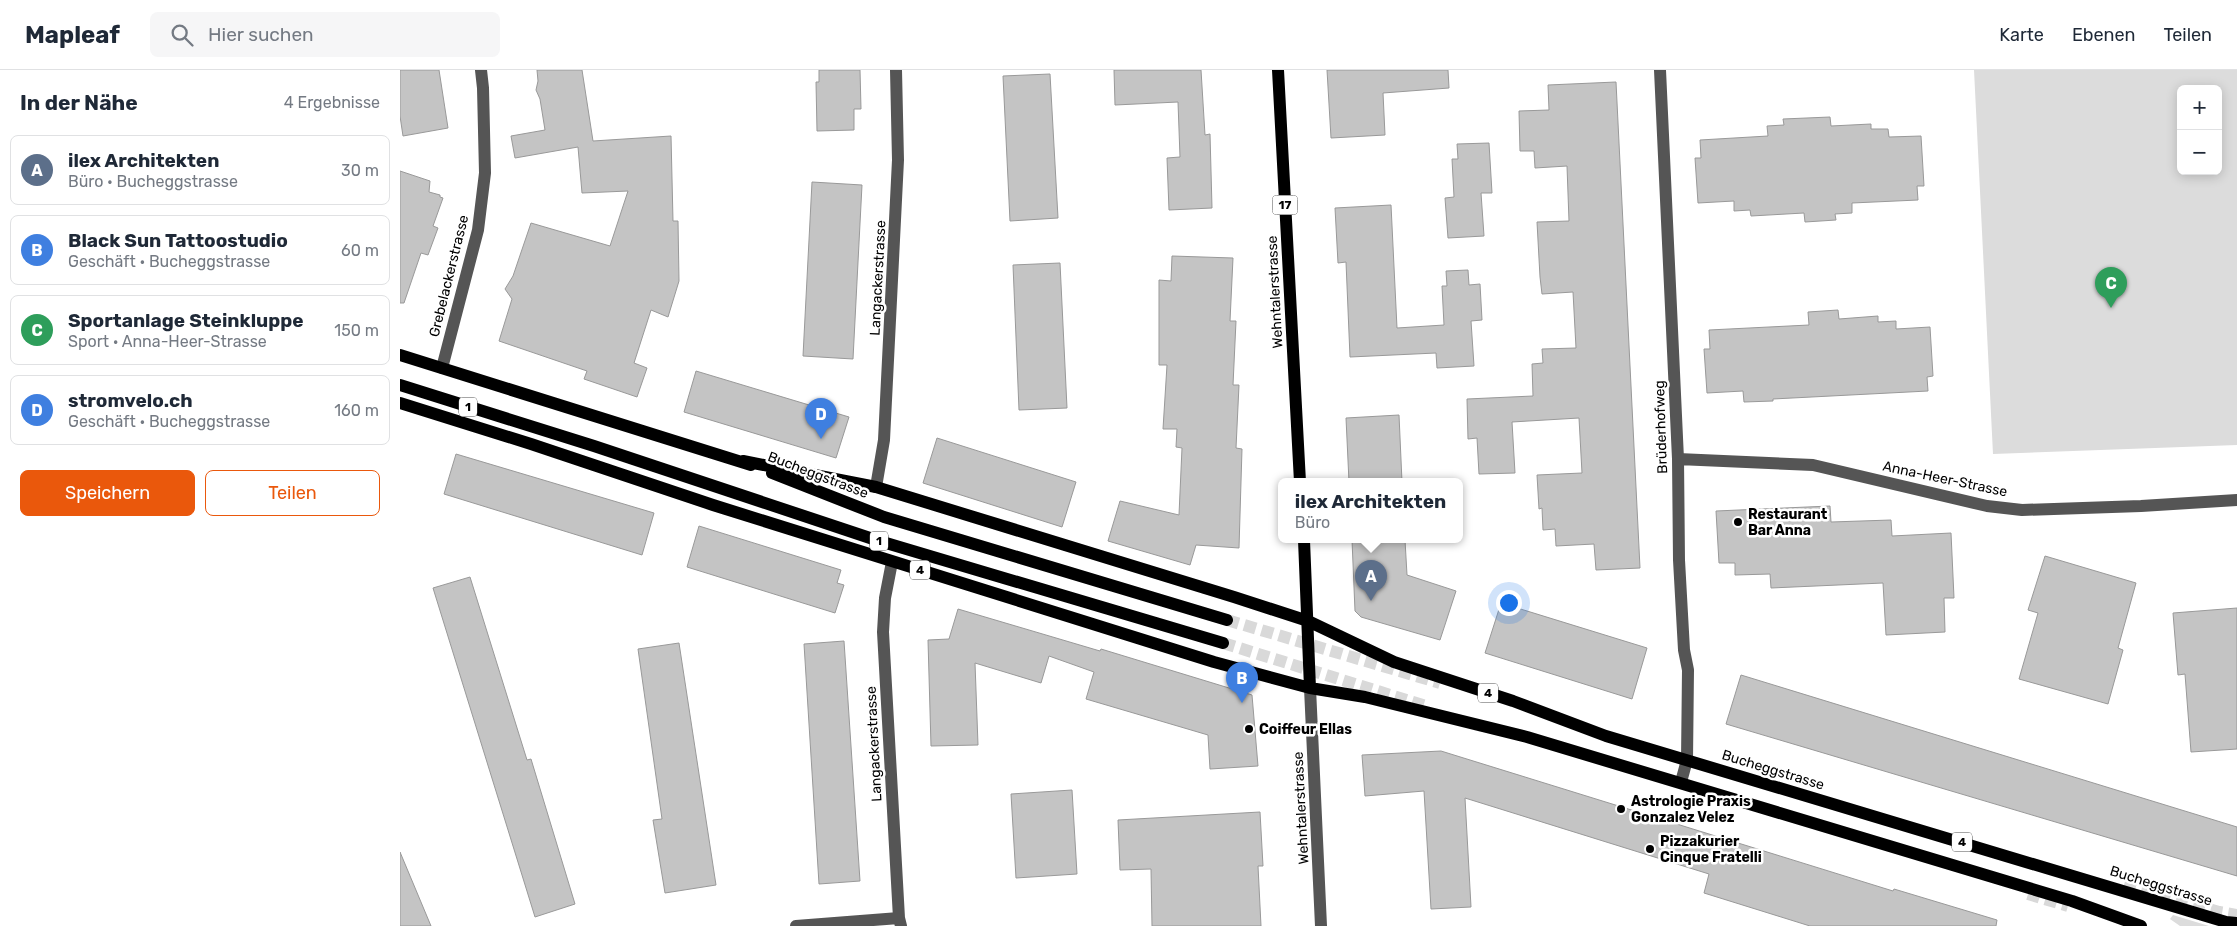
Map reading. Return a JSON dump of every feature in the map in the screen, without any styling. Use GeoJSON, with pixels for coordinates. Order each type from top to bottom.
{"type":"FeatureCollection","features":[{"type":"Feature","properties":{"kind":"main road","name":"Wehntalerstrasse"},"geometry":{"type":"LineString","coordinates":[[1278,70],[1300,478]]}},
{"type":"Feature","properties":{"kind":"main road","name":"Bucheggstrasse"},"geometry":{"type":"LineString","coordinates":[[400,355],[743,462],[884,517],[1227,620]]}},
{"type":"Feature","properties":{"kind":"main road","name":"1"},"geometry":{"type":"LineString","coordinates":[[400,385],[594,446],[876,540],[1223,643]]}},
{"type":"Feature","properties":{"kind":"main road","name":"4"},"geometry":{"type":"LineString","coordinates":[[400,403],[892,562],[1228,666],[1310,688],[1365,697],[1527,737],[2072,901],[2141,926]]}},
{"type":"Feature","properties":{"kind":"main road","name":"4"},"geometry":{"type":"LineString","coordinates":[[743,462],[876,487],[1308,621]]}},
{"type":"Feature","properties":{"kind":"main road","name":"Wehntalerstrasse"},"geometry":{"type":"LineString","coordinates":[[1304,543],[1310,688]]}},
{"type":"Feature","properties":{"kind":"main road","name":"Bucheggstrasse"},"geometry":{"type":"LineString","coordinates":[[1308,621],[1394,662],[1513,701],[1606,736],[2237,923]]}},
{"type":"Feature","properties":{"kind":"street","name":"Grebelackerstrasse"},"geometry":{"type":"LineString","coordinates":[[442,368],[478,230],[485,172],[484,88],[481,70]]}},
{"type":"Feature","properties":{"kind":"street","name":"Langackerstrasse"},"geometry":{"type":"LineString","coordinates":[[876,487],[884,440],[898,160],[896,70]]}},
{"type":"Feature","properties":{"kind":"street","name":"Brüderhofweg"},"geometry":{"type":"LineString","coordinates":[[1660,70],[1678,458],[1679,560],[1684,650],[1688,670],[1687,760],[1681,782]]}},
{"type":"Feature","properties":{"kind":"street","name":"Anna-Heer-Strasse"},"geometry":{"type":"LineString","coordinates":[[1678,458],[1813,465],[1987,506],[2022,510],[2141,506],[2237,500]]}},
{"type":"Feature","properties":{"kind":"street","name":"Langackerstrasse"},"geometry":{"type":"LineString","coordinates":[[892,562],[883,632],[900,922]]}},
{"type":"Feature","properties":{"kind":"street","name":"Wehntalerstrasse"},"geometry":{"type":"LineString","coordinates":[[1310,688],[1321,926]]}},
{"type":"Feature","properties":{"kind":"street"},"geometry":{"type":"LineString","coordinates":[[796,926],[900,922]]}},
{"type":"Feature","properties":{"kind":"shaded area"},"geometry":{"type":"Polygon","coordinates":[[[1974,70],[2237,70],[2237,445],[1993,454],[1974,70]]]}},
{"type":"Feature","properties":{"kind":"shaded area"},"geometry":{"type":"Polygon","coordinates":[[[2173,915],[2209,926],[2180,926],[2170,919],[2173,915]]]}},
{"type":"Feature","properties":{"kind":"building"},"geometry":{"type":"Polygon","coordinates":[[[400,70],[439,70],[448,128],[403,136],[400,116],[400,70]]]}},
{"type":"Feature","properties":{"kind":"building"},"geometry":{"type":"Polygon","coordinates":[[[537,70],[582,70],[593,141],[671,136],[673,221],[678,221],[679,281],[668,317],[651,310],[634,363],[647,368],[637,397],[584,379],[587,371],[499,341],[512,299],[505,289],[513,276],[531,223],[610,246],[628,191],[582,193],[578,147],[515,158],[511,136],[545,130],[540,99],[536,90],[538,81],[537,70]]]}},
{"type":"Feature","properties":{"kind":"building"},"geometry":{"type":"Polygon","coordinates":[[[819,70],[860,70],[861,109],[854,109],[854,130],[817,131],[816,82],[819,82],[819,70]]]}},
{"type":"Feature","properties":{"kind":"building"},"geometry":{"type":"Polygon","coordinates":[[[1114,70],[1201,70],[1205,135],[1210,134],[1212,208],[1169,210],[1167,158],[1180,157],[1178,102],[1115,105],[1114,70]]]}},
{"type":"Feature","properties":{"kind":"building"},"geometry":{"type":"Polygon","coordinates":[[[1327,70],[1448,70],[1449,88],[1383,93],[1385,135],[1331,138],[1327,70]]]}},
{"type":"Feature","properties":{"kind":"building"},"geometry":{"type":"Polygon","coordinates":[[[1050,74],[1058,218],[1010,221],[1003,76],[1050,74]]]}},
{"type":"Feature","properties":{"kind":"building"},"geometry":{"type":"Polygon","coordinates":[[[1616,82],[1640,568],[1596,570],[1594,544],[1556,546],[1555,529],[1543,530],[1542,508],[1539,509],[1537,475],[1582,473],[1579,418],[1512,422],[1515,473],[1479,474],[1477,438],[1468,439],[1467,399],[1533,396],[1532,364],[1543,363],[1542,349],[1576,348],[1573,292],[1542,294],[1537,222],[1569,221],[1567,166],[1535,168],[1534,151],[1520,151],[1519,111],[1549,110],[1548,85],[1616,82]]]}},
{"type":"Feature","properties":{"kind":"building"},"geometry":{"type":"Polygon","coordinates":[[[1830,117],[1831,126],[1871,124],[1871,129],[1888,129],[1889,137],[1921,136],[1924,186],[1917,186],[1918,200],[1852,203],[1852,213],[1835,214],[1836,220],[1805,222],[1804,213],[1751,216],[1750,210],[1734,211],[1734,201],[1698,203],[1695,158],[1701,158],[1700,140],[1768,136],[1767,126],[1784,125],[1783,119],[1830,117]]]}},
{"type":"Feature","properties":{"kind":"building"},"geometry":{"type":"Polygon","coordinates":[[[1489,143],[1492,193],[1481,193],[1484,236],[1448,238],[1445,198],[1454,197],[1452,159],[1458,159],[1457,144],[1489,143]]]}},
{"type":"Feature","properties":{"kind":"building"},"geometry":{"type":"Polygon","coordinates":[[[400,171],[430,181],[429,192],[440,195],[443,198],[433,226],[438,228],[428,255],[421,253],[404,303],[400,303],[400,171]]]}},
{"type":"Feature","properties":{"kind":"building"},"geometry":{"type":"Polygon","coordinates":[[[812,182],[862,185],[853,359],[803,356],[812,182]]]}},
{"type":"Feature","properties":{"kind":"building"},"geometry":{"type":"Polygon","coordinates":[[[1391,205],[1397,328],[1444,325],[1442,286],[1447,286],[1446,271],[1468,270],[1469,285],[1480,284],[1482,320],[1471,321],[1474,366],[1437,368],[1436,353],[1350,357],[1346,262],[1338,263],[1335,208],[1391,205]]]}},
{"type":"Feature","properties":{"kind":"building"},"geometry":{"type":"Polygon","coordinates":[[[1172,256],[1233,258],[1230,321],[1236,321],[1233,385],[1239,385],[1236,448],[1242,449],[1239,548],[1196,545],[1190,565],[1108,541],[1120,501],[1179,515],[1182,448],[1176,447],[1177,429],[1163,429],[1167,365],[1159,365],[1159,280],[1171,281],[1172,256]]]}},
{"type":"Feature","properties":{"kind":"building"},"geometry":{"type":"Polygon","coordinates":[[[1060,263],[1067,408],[1019,410],[1013,265],[1060,263]]]}},
{"type":"Feature","properties":{"kind":"building"},"geometry":{"type":"Polygon","coordinates":[[[1838,310],[1839,319],[1878,316],[1878,322],[1896,321],[1896,329],[1930,327],[1933,376],[1927,377],[1928,391],[1744,402],[1743,391],[1707,393],[1704,349],[1710,349],[1709,330],[1809,325],[1808,312],[1838,310]]]}},
{"type":"Feature","properties":{"kind":"building"},"geometry":{"type":"Polygon","coordinates":[[[696,371],[849,417],[836,458],[684,412],[696,371]]]}},
{"type":"Feature","properties":{"kind":"building"},"geometry":{"type":"Polygon","coordinates":[[[1399,415],[1402,478],[1349,478],[1346,418],[1399,415]]]}},
{"type":"Feature","properties":{"kind":"building"},"geometry":{"type":"Polygon","coordinates":[[[937,438],[1076,482],[1062,527],[923,483],[937,438]]]}},
{"type":"Feature","properties":{"kind":"building"},"geometry":{"type":"Polygon","coordinates":[[[456,454],[654,513],[642,555],[444,494],[456,454]]]}},
{"type":"Feature","properties":{"kind":"building"},"geometry":{"type":"Polygon","coordinates":[[[1830,506],[1831,522],[1891,520],[1892,536],[1951,533],[1954,598],[1944,598],[1945,632],[1886,635],[1883,583],[1771,588],[1770,574],[1735,575],[1735,563],[1719,563],[1716,511],[1830,506]]]}},
{"type":"Feature","properties":{"kind":"building"},"geometry":{"type":"Polygon","coordinates":[[[699,526],[841,570],[837,583],[844,585],[835,613],[687,567],[699,526]]]}},
{"type":"Feature","properties":{"kind":"building"},"geometry":{"type":"Polygon","coordinates":[[[1352,543],[1405,543],[1407,575],[1456,591],[1440,640],[1361,617],[1355,611],[1352,543]]]}},
{"type":"Feature","properties":{"kind":"building"},"geometry":{"type":"Polygon","coordinates":[[[2045,556],[2136,583],[2118,648],[2123,650],[2108,704],[2019,679],[2038,613],[2028,610],[2045,556]]]}},
{"type":"Feature","properties":{"kind":"building"},"geometry":{"type":"Polygon","coordinates":[[[470,577],[527,760],[531,759],[575,904],[535,917],[433,588],[470,577]]]}},
{"type":"Feature","properties":{"kind":"building"},"geometry":{"type":"Polygon","coordinates":[[[1501,603],[1647,648],[1632,699],[1485,653],[1501,603]]]}},
{"type":"Feature","properties":{"kind":"building"},"geometry":{"type":"Polygon","coordinates":[[[2237,608],[2237,749],[2191,752],[2185,674],[2178,675],[2173,613],[2237,608]]]}},
{"type":"Feature","properties":{"kind":"building"},"geometry":{"type":"Polygon","coordinates":[[[958,609],[1100,651],[1101,649],[1252,695],[1258,766],[1210,769],[1208,735],[1086,699],[1094,672],[1049,656],[1041,683],[975,663],[978,745],[931,746],[928,640],[949,639],[958,609]]]}},
{"type":"Feature","properties":{"kind":"building"},"geometry":{"type":"Polygon","coordinates":[[[844,641],[860,881],[819,884],[804,644],[844,641]]]}},
{"type":"Feature","properties":{"kind":"building"},"geometry":{"type":"Polygon","coordinates":[[[679,643],[716,885],[665,893],[653,820],[662,819],[638,649],[679,643]]]}},
{"type":"Feature","properties":{"kind":"building"},"geometry":{"type":"Polygon","coordinates":[[[1741,675],[2237,827],[2237,876],[1726,724],[1741,675]]]}},
{"type":"Feature","properties":{"kind":"building"},"geometry":{"type":"Polygon","coordinates":[[[1441,751],[1893,891],[1894,889],[1997,920],[1996,926],[1810,926],[1704,893],[1709,874],[1465,798],[1471,907],[1431,909],[1424,791],[1365,796],[1362,755],[1441,751]]]}},
{"type":"Feature","properties":{"kind":"building"},"geometry":{"type":"Polygon","coordinates":[[[1072,790],[1077,874],[1016,878],[1011,794],[1072,790]]]}},
{"type":"Feature","properties":{"kind":"building"},"geometry":{"type":"Polygon","coordinates":[[[1260,812],[1263,866],[1258,866],[1261,926],[1152,926],[1151,869],[1120,870],[1118,820],[1260,812]]]}},
{"type":"Feature","properties":{"kind":"building"},"geometry":{"type":"Polygon","coordinates":[[[400,852],[431,926],[400,926],[400,852]]]}},
{"type":"Feature","properties":{"kind":"tunnel"},"geometry":{"type":"LineString","coordinates":[[1227,620],[1440,683]]}},
{"type":"Feature","properties":{"kind":"tunnel"},"geometry":{"type":"LineString","coordinates":[[1223,643],[1429,707]]}},
{"type":"Feature","properties":{"kind":"tunnel"},"geometry":{"type":"LineString","coordinates":[[2124,885],[2219,912],[2237,915]]}},
{"type":"Feature","properties":{"kind":"tunnel"},"geometry":{"type":"LineString","coordinates":[[2028,894],[2068,906]]}},
{"type":"Feature","properties":{"kind":"place","name":"Sportanlage Steinkluppe"},"geometry":{"type":"Point","coordinates":[2111,308]}},
{"type":"Feature","properties":{"kind":"place","name":"stromvelo.ch"},"geometry":{"type":"Point","coordinates":[821,439]}},
{"type":"Feature","properties":{"kind":"place","name":"Restaurant Bar Anna"},"geometry":{"type":"Point","coordinates":[1738,522]}},
{"type":"Feature","properties":{"kind":"place","name":"ilex Architekten"},"geometry":{"type":"Point","coordinates":[1371,601]}},
{"type":"Feature","properties":{"kind":"place","name":"Black Sun Tattoostudio"},"geometry":{"type":"Point","coordinates":[1242,703]}},
{"type":"Feature","properties":{"kind":"place","name":"Coiffeur Ellas"},"geometry":{"type":"Point","coordinates":[1249,729]}},
{"type":"Feature","properties":{"kind":"place","name":"Astrologie Praxis Gonzalez Velez"},"geometry":{"type":"Point","coordinates":[1621,809]}},
{"type":"Feature","properties":{"kind":"place","name":"Pizzakurier Cinque Fratelli"},"geometry":{"type":"Point","coordinates":[1650,849]}}]}
